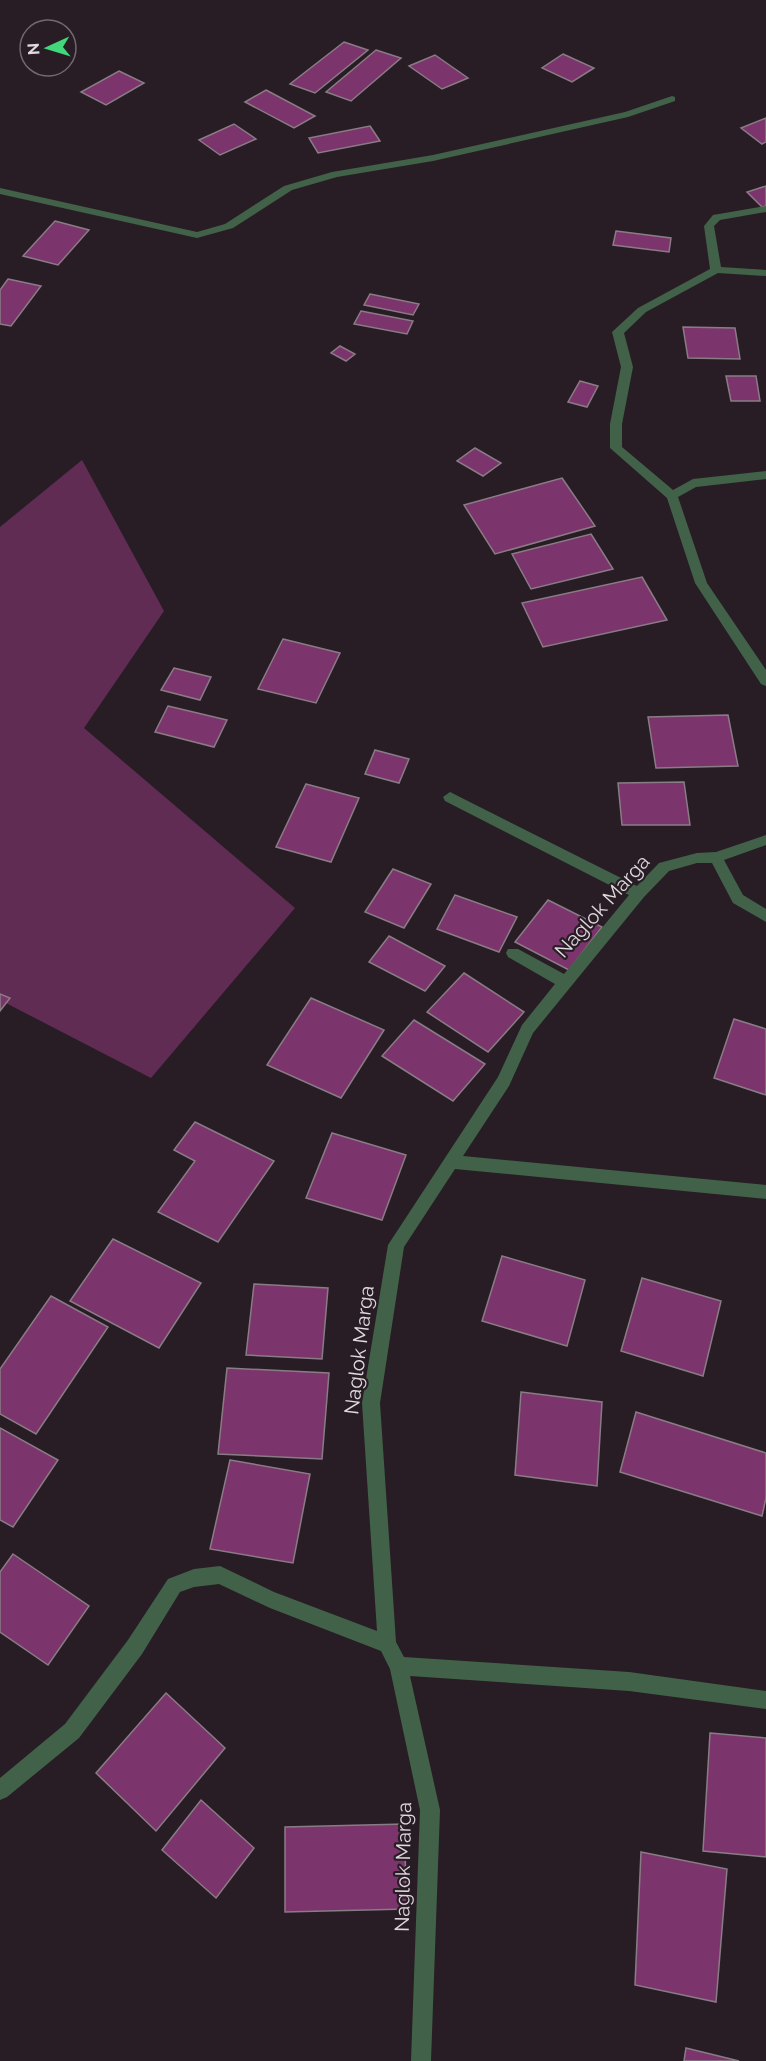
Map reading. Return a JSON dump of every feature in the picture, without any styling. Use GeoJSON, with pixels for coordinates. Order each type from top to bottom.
{"type":"FeatureCollection","features":[{"type":"Feature","properties":{"kind":"street"},"geometry":{"type":"LineString","coordinates":[[0,191],[197,235],[229,226],[288,188],[336,174],[433,158],[628,114],[672,99]]}},
{"type":"Feature","properties":{"kind":"street"},"geometry":{"type":"LineString","coordinates":[[716,270],[709,226],[717,217],[766,208]]}},
{"type":"Feature","properties":{"kind":"street"},"geometry":{"type":"LineString","coordinates":[[766,273],[716,270],[642,310],[618,332],[627,367],[616,424],[616,448],[672,496],[701,582],[721,616],[740,637],[766,681]]}},
{"type":"Feature","properties":{"kind":"street"},"geometry":{"type":"LineString","coordinates":[[672,496],[693,483],[766,475]]}},
{"type":"Feature","properties":{"kind":"street"},"geometry":{"type":"LineString","coordinates":[[450,797],[639,893]]}},
{"type":"Feature","properties":{"kind":"street","name":"Naglok Marga"},"geometry":{"type":"LineString","coordinates":[[420,2061],[430,1810],[399,1666],[387,1644],[371,1403],[396,1245],[504,1081],[527,1029],[639,893],[664,867],[697,858],[716,857],[766,840]]}},
{"type":"Feature","properties":{"kind":"street"},"geometry":{"type":"LineString","coordinates":[[716,857],[738,899],[766,916]]}},
{"type":"Feature","properties":{"kind":"street"},"geometry":{"type":"LineString","coordinates":[[513,953],[565,982]]}},
{"type":"Feature","properties":{"kind":"street"},"geometry":{"type":"LineString","coordinates":[[449,1162],[766,1192]]}},
{"type":"Feature","properties":{"kind":"street"},"geometry":{"type":"LineString","coordinates":[[0,1790],[72,1731],[135,1647],[174,1585],[194,1578],[220,1575],[270,1599],[387,1644]]}},
{"type":"Feature","properties":{"kind":"street"},"geometry":{"type":"LineString","coordinates":[[399,1666],[506,1671],[711,1690],[766,1700]]}},
{"type":"Feature","properties":{"kind":"shaded area"},"geometry":{"type":"Polygon","coordinates":[[[82,460],[164,611],[84,728],[295,908],[151,1078],[0,1000],[0,527],[82,460]]]}},
{"type":"Feature","properties":{"kind":"building"},"geometry":{"type":"Polygon","coordinates":[[[344,42],[368,50],[315,93],[290,84],[344,42]]]}},
{"type":"Feature","properties":{"kind":"building"},"geometry":{"type":"Polygon","coordinates":[[[376,50],[401,58],[351,101],[326,92],[376,50]]]}},
{"type":"Feature","properties":{"kind":"building"},"geometry":{"type":"Polygon","coordinates":[[[563,54],[594,68],[572,82],[542,68],[563,54]]]}},
{"type":"Feature","properties":{"kind":"building"},"geometry":{"type":"Polygon","coordinates":[[[435,55],[468,78],[442,89],[409,66],[435,55]]]}},
{"type":"Feature","properties":{"kind":"building"},"geometry":{"type":"Polygon","coordinates":[[[119,71],[144,83],[106,105],[81,92],[119,71]]]}},
{"type":"Feature","properties":{"kind":"building"},"geometry":{"type":"Polygon","coordinates":[[[266,90],[315,116],[294,128],[245,102],[266,90]]]}},
{"type":"Feature","properties":{"kind":"building"},"geometry":{"type":"Polygon","coordinates":[[[766,118],[766,142],[762,144],[741,128],[766,118]]]}},
{"type":"Feature","properties":{"kind":"building"},"geometry":{"type":"Polygon","coordinates":[[[234,124],[256,139],[220,155],[199,140],[234,124]]]}},
{"type":"Feature","properties":{"kind":"building"},"geometry":{"type":"Polygon","coordinates":[[[370,126],[380,141],[318,153],[309,138],[370,126]]]}},
{"type":"Feature","properties":{"kind":"building"},"geometry":{"type":"Polygon","coordinates":[[[766,186],[766,206],[762,207],[747,192],[766,186]]]}},
{"type":"Feature","properties":{"kind":"building"},"geometry":{"type":"Polygon","coordinates":[[[55,221],[89,230],[58,265],[23,256],[55,221]]]}},
{"type":"Feature","properties":{"kind":"building"},"geometry":{"type":"Polygon","coordinates":[[[616,231],[671,238],[669,252],[613,245],[616,231]]]}},
{"type":"Feature","properties":{"kind":"building"},"geometry":{"type":"Polygon","coordinates":[[[8,279],[41,286],[11,326],[0,324],[0,290],[8,279]]]}},
{"type":"Feature","properties":{"kind":"building"},"geometry":{"type":"Polygon","coordinates":[[[370,294],[419,304],[413,315],[364,305],[370,294]]]}},
{"type":"Feature","properties":{"kind":"building"},"geometry":{"type":"Polygon","coordinates":[[[361,311],[413,321],[407,334],[354,324],[361,311]]]}},
{"type":"Feature","properties":{"kind":"building"},"geometry":{"type":"Polygon","coordinates":[[[683,327],[735,328],[740,359],[688,358],[683,327]]]}},
{"type":"Feature","properties":{"kind":"building"},"geometry":{"type":"Polygon","coordinates":[[[340,346],[355,354],[346,361],[331,353],[340,346]]]}},
{"type":"Feature","properties":{"kind":"building"},"geometry":{"type":"Polygon","coordinates":[[[726,376],[756,376],[760,401],[731,401],[726,376]]]}},
{"type":"Feature","properties":{"kind":"building"},"geometry":{"type":"Polygon","coordinates":[[[580,381],[598,386],[587,407],[568,402],[580,381]]]}},
{"type":"Feature","properties":{"kind":"building"},"geometry":{"type":"Polygon","coordinates":[[[475,448],[501,463],[483,476],[457,461],[475,448]]]}},
{"type":"Feature","properties":{"kind":"building"},"geometry":{"type":"Polygon","coordinates":[[[562,478],[595,526],[495,554],[464,505],[562,478]]]}},
{"type":"Feature","properties":{"kind":"building"},"geometry":{"type":"Polygon","coordinates":[[[591,534],[613,569],[531,589],[512,554],[591,534]]]}},
{"type":"Feature","properties":{"kind":"building"},"geometry":{"type":"Polygon","coordinates":[[[642,577],[667,620],[543,647],[522,603],[642,577]]]}},
{"type":"Feature","properties":{"kind":"building"},"geometry":{"type":"Polygon","coordinates":[[[283,639],[340,653],[316,703],[258,689],[283,639]]]}},
{"type":"Feature","properties":{"kind":"building"},"geometry":{"type":"Polygon","coordinates":[[[174,668],[211,677],[200,700],[161,690],[174,668]]]}},
{"type":"Feature","properties":{"kind":"building"},"geometry":{"type":"Polygon","coordinates":[[[168,706],[227,720],[214,747],[155,732],[168,706]]]}},
{"type":"Feature","properties":{"kind":"building"},"geometry":{"type":"Polygon","coordinates":[[[728,715],[738,766],[656,768],[648,717],[728,715]]]}},
{"type":"Feature","properties":{"kind":"building"},"geometry":{"type":"Polygon","coordinates":[[[375,750],[409,759],[399,783],[365,774],[375,750]]]}},
{"type":"Feature","properties":{"kind":"building"},"geometry":{"type":"Polygon","coordinates":[[[684,782],[690,825],[622,825],[618,783],[684,782]]]}},
{"type":"Feature","properties":{"kind":"building"},"geometry":{"type":"Polygon","coordinates":[[[306,784],[359,798],[331,862],[276,847],[306,784]]]}},
{"type":"Feature","properties":{"kind":"building"},"geometry":{"type":"Polygon","coordinates":[[[393,869],[431,884],[404,928],[365,912],[393,869]]]}},
{"type":"Feature","properties":{"kind":"building"},"geometry":{"type":"Polygon","coordinates":[[[455,895],[517,917],[499,952],[437,929],[455,895]]]}},
{"type":"Feature","properties":{"kind":"building"},"geometry":{"type":"Polygon","coordinates":[[[548,900],[602,927],[569,970],[515,942],[548,900]]]}},
{"type":"Feature","properties":{"kind":"building"},"geometry":{"type":"Polygon","coordinates":[[[389,936],[445,966],[425,991],[369,962],[389,936]]]}},
{"type":"Feature","properties":{"kind":"building"},"geometry":{"type":"Polygon","coordinates":[[[464,973],[524,1012],[488,1052],[427,1012],[464,973]]]}},
{"type":"Feature","properties":{"kind":"building"},"geometry":{"type":"Polygon","coordinates":[[[0,994],[10,998],[0,1011],[0,994]]]}},
{"type":"Feature","properties":{"kind":"building"},"geometry":{"type":"Polygon","coordinates":[[[311,998],[384,1030],[341,1098],[267,1065],[311,998]]]}},
{"type":"Feature","properties":{"kind":"building"},"geometry":{"type":"Polygon","coordinates":[[[734,1019],[766,1029],[766,1095],[714,1078],[734,1019]]]}},
{"type":"Feature","properties":{"kind":"building"},"geometry":{"type":"Polygon","coordinates":[[[414,1020],[485,1064],[453,1101],[382,1056],[414,1020]]]}},
{"type":"Feature","properties":{"kind":"building"},"geometry":{"type":"Polygon","coordinates":[[[195,1122],[274,1161],[218,1242],[158,1212],[195,1161],[174,1150],[195,1122]]]}},
{"type":"Feature","properties":{"kind":"building"},"geometry":{"type":"Polygon","coordinates":[[[332,1133],[406,1155],[382,1220],[306,1198],[332,1133]]]}},
{"type":"Feature","properties":{"kind":"building"},"geometry":{"type":"Polygon","coordinates":[[[113,1239],[201,1283],[159,1348],[70,1301],[113,1239]]]}},
{"type":"Feature","properties":{"kind":"building"},"geometry":{"type":"Polygon","coordinates":[[[502,1256],[585,1280],[567,1346],[482,1321],[502,1256]]]}},
{"type":"Feature","properties":{"kind":"building"},"geometry":{"type":"Polygon","coordinates":[[[642,1278],[721,1301],[703,1376],[621,1351],[642,1278]]]}},
{"type":"Feature","properties":{"kind":"building"},"geometry":{"type":"Polygon","coordinates":[[[254,1284],[328,1288],[322,1359],[246,1355],[254,1284]]]}},
{"type":"Feature","properties":{"kind":"building"},"geometry":{"type":"Polygon","coordinates":[[[51,1296],[108,1327],[36,1434],[0,1414],[0,1369],[51,1296]]]}},
{"type":"Feature","properties":{"kind":"building"},"geometry":{"type":"Polygon","coordinates":[[[227,1368],[329,1373],[322,1459],[218,1454],[227,1368]]]}},
{"type":"Feature","properties":{"kind":"building"},"geometry":{"type":"Polygon","coordinates":[[[521,1392],[602,1402],[597,1486],[515,1475],[521,1392]]]}},
{"type":"Feature","properties":{"kind":"building"},"geometry":{"type":"Polygon","coordinates":[[[636,1412],[766,1453],[766,1498],[762,1516],[620,1472],[636,1412]]]}},
{"type":"Feature","properties":{"kind":"building"},"geometry":{"type":"Polygon","coordinates":[[[0,1428],[58,1460],[13,1527],[0,1520],[0,1428]]]}},
{"type":"Feature","properties":{"kind":"building"},"geometry":{"type":"Polygon","coordinates":[[[230,1460],[310,1474],[293,1563],[210,1549],[230,1460]]]}},
{"type":"Feature","properties":{"kind":"building"},"geometry":{"type":"Polygon","coordinates":[[[13,1554],[89,1606],[48,1665],[0,1632],[0,1572],[13,1554]]]}},
{"type":"Feature","properties":{"kind":"building"},"geometry":{"type":"Polygon","coordinates":[[[166,1693],[225,1748],[156,1831],[96,1773],[166,1693]]]}},
{"type":"Feature","properties":{"kind":"building"},"geometry":{"type":"Polygon","coordinates":[[[710,1733],[766,1738],[766,1857],[703,1851],[710,1733]]]}},
{"type":"Feature","properties":{"kind":"building"},"geometry":{"type":"Polygon","coordinates":[[[201,1800],[254,1848],[216,1898],[162,1850],[201,1800]]]}},
{"type":"Feature","properties":{"kind":"building"},"geometry":{"type":"Polygon","coordinates":[[[404,1824],[407,1909],[285,1912],[285,1827],[404,1824]]]}},
{"type":"Feature","properties":{"kind":"building"},"geometry":{"type":"Polygon","coordinates":[[[641,1852],[727,1869],[716,2002],[635,1985],[641,1852]]]}},
{"type":"Feature","properties":{"kind":"building"},"geometry":{"type":"Polygon","coordinates":[[[686,2048],[739,2061],[684,2061],[686,2048]]]}}]}
